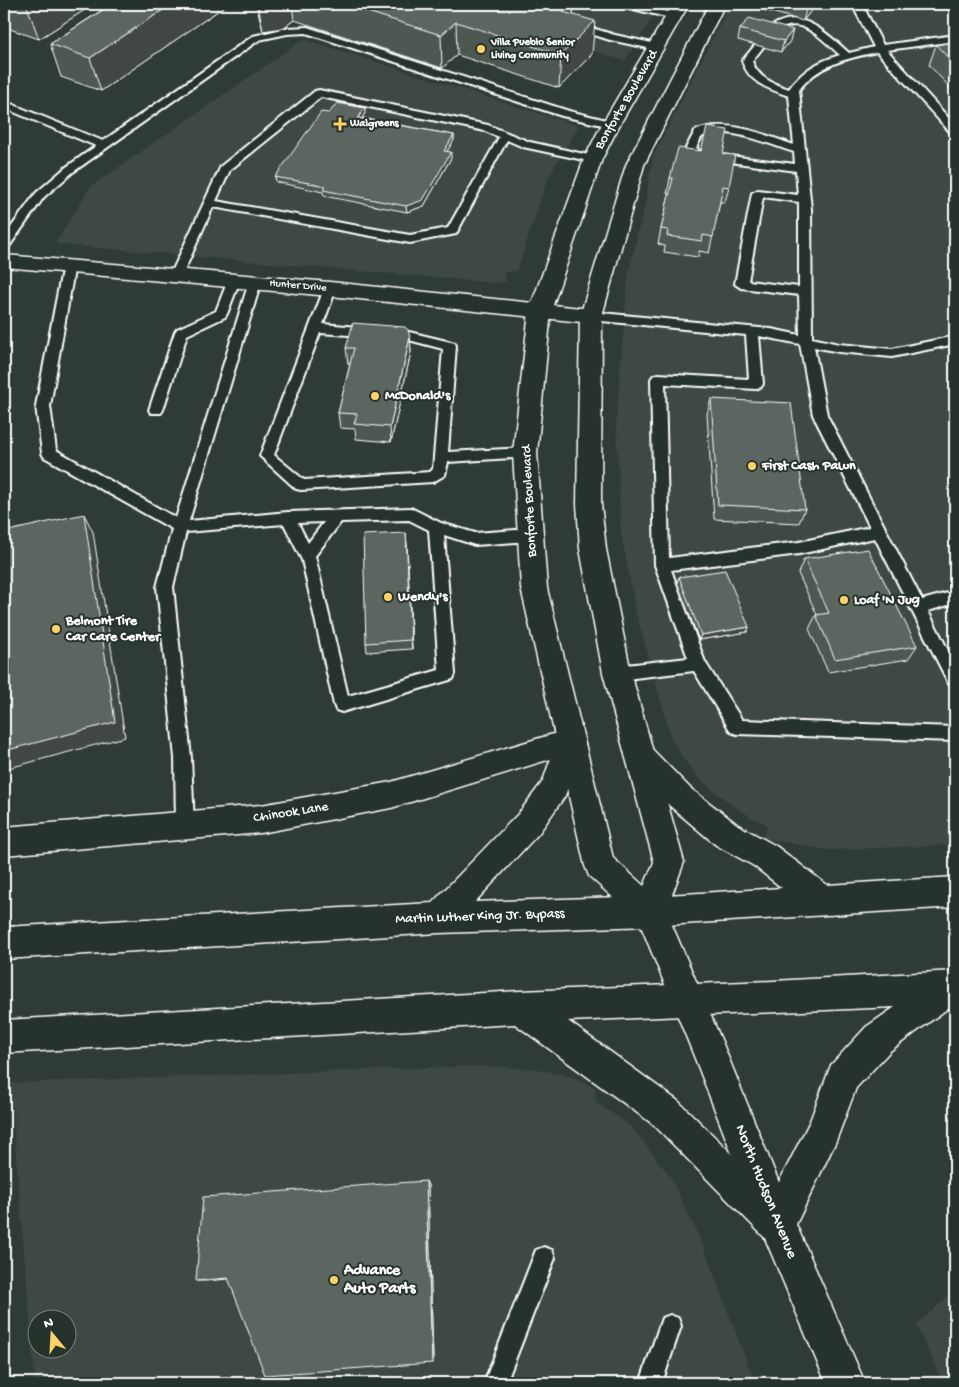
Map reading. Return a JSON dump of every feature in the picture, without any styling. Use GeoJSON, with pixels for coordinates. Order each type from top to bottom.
{"type":"FeatureCollection","features":[{"type":"Feature","properties":{"kind":"main road"},"geometry":{"type":"LineString","coordinates":[[650,911],[669,862],[638,755],[617,673],[596,572],[589,504],[591,316],[635,165],[718,4]]}},
{"type":"Feature","properties":{"kind":"main road","name":"Bonforte Boulevard"},"geometry":{"type":"LineString","coordinates":[[677,10],[611,124],[593,159],[540,311],[525,453],[534,588],[600,866],[650,911],[686,1000]]}},
{"type":"Feature","properties":{"kind":"main road","name":"Hunter Drive"},"geometry":{"type":"LineString","coordinates":[[4,261],[245,281],[591,316]]}},
{"type":"Feature","properties":{"kind":"main road"},"geometry":{"type":"LineString","coordinates":[[439,918],[529,823],[555,787],[570,742]]}},
{"type":"Feature","properties":{"kind":"main road","name":"Chinook Lane"},"geometry":{"type":"LineString","coordinates":[[4,841],[261,819],[391,795],[570,742]]}},
{"type":"Feature","properties":{"kind":"main road"},"geometry":{"type":"LineString","coordinates":[[638,755],[680,797],[727,835],[765,856],[820,899]]}},
{"type":"Feature","properties":{"kind":"main road","name":"Martin Luther King Jr. Bypass"},"geometry":{"type":"LineString","coordinates":[[4,943],[439,918],[650,911],[955,892]]}},
{"type":"Feature","properties":{"kind":"main road"},"geometry":{"type":"LineString","coordinates":[[4,1037],[520,1007],[952,987]]}},
{"type":"Feature","properties":{"kind":"main road"},"geometry":{"type":"LineString","coordinates":[[520,1007],[582,1054],[612,1073],[666,1113],[777,1224],[824,1129],[843,1076],[878,1039],[952,987]]}},
{"type":"Feature","properties":{"kind":"main road","name":"North Hudson Avenue"},"geometry":{"type":"LineString","coordinates":[[686,1000],[777,1224],[846,1383]]}},
{"type":"Feature","properties":{"kind":"lane"},"geometry":{"type":"LineString","coordinates":[[624,4],[677,10]]}},
{"type":"Feature","properties":{"kind":"lane"},"geometry":{"type":"LineString","coordinates":[[856,4],[880,49],[955,131]]}},
{"type":"Feature","properties":{"kind":"lane"},"geometry":{"type":"LineString","coordinates":[[767,35],[772,27],[781,21],[788,20],[816,30],[847,56]]}},
{"type":"Feature","properties":{"kind":"lane"},"geometry":{"type":"LineString","coordinates":[[566,24],[613,38],[657,47]]}},
{"type":"Feature","properties":{"kind":"lane"},"geometry":{"type":"LineString","coordinates":[[4,245],[40,195],[102,145],[256,38],[287,31],[307,30],[566,114],[611,124]]}},
{"type":"Feature","properties":{"kind":"lane"},"geometry":{"type":"LineString","coordinates":[[955,38],[880,49],[822,64],[807,72],[797,82],[795,95],[804,199],[806,341],[820,415],[955,679]]}},
{"type":"Feature","properties":{"kind":"lane"},"geometry":{"type":"LineString","coordinates":[[759,46],[747,61],[748,68],[755,77],[766,84],[795,95]]}},
{"type":"Feature","properties":{"kind":"lane"},"geometry":{"type":"LineString","coordinates":[[176,276],[225,168],[319,93],[488,128],[527,145],[593,159]]}},
{"type":"Feature","properties":{"kind":"lane"},"geometry":{"type":"LineString","coordinates":[[4,104],[102,145]]}},
{"type":"Feature","properties":{"kind":"lane"},"geometry":{"type":"LineString","coordinates":[[701,155],[693,152],[691,148],[696,136],[710,129],[731,130],[800,150]]}},
{"type":"Feature","properties":{"kind":"lane"},"geometry":{"type":"LineString","coordinates":[[208,204],[410,239],[452,231],[505,135]]}},
{"type":"Feature","properties":{"kind":"lane"},"geometry":{"type":"LineString","coordinates":[[722,158],[801,168]]}},
{"type":"Feature","properties":{"kind":"lane"},"geometry":{"type":"LineString","coordinates":[[804,199],[758,193],[741,284],[805,292]]}},
{"type":"Feature","properties":{"kind":"lane"},"geometry":{"type":"LineString","coordinates":[[69,265],[43,406],[49,453],[180,527],[288,518],[411,514],[436,527],[474,540],[530,536]]}},
{"type":"Feature","properties":{"kind":"lane"},"geometry":{"type":"LineString","coordinates":[[185,826],[183,758],[165,587],[245,281]]}},
{"type":"Feature","properties":{"kind":"lane"},"geometry":{"type":"LineString","coordinates":[[156,410],[181,332],[221,314],[245,281]]}},
{"type":"Feature","properties":{"kind":"lane"},"geometry":{"type":"LineString","coordinates":[[316,328],[405,335],[450,346],[442,457],[440,471],[433,477],[302,484],[267,456],[330,289]]}},
{"type":"Feature","properties":{"kind":"lane"},"geometry":{"type":"LineString","coordinates":[[591,316],[771,333],[840,348],[892,353],[955,340]]}},
{"type":"Feature","properties":{"kind":"lane"},"geometry":{"type":"LineString","coordinates":[[752,332],[756,384],[658,379],[662,565],[698,664],[737,727],[955,734]]}},
{"type":"Feature","properties":{"kind":"lane"},"geometry":{"type":"LineString","coordinates":[[442,457],[525,453]]}},
{"type":"Feature","properties":{"kind":"lane"},"geometry":{"type":"LineString","coordinates":[[307,556],[337,516]]}},
{"type":"Feature","properties":{"kind":"lane"},"geometry":{"type":"LineString","coordinates":[[288,518],[307,556],[342,705],[447,674],[436,527]]}},
{"type":"Feature","properties":{"kind":"lane"},"geometry":{"type":"LineString","coordinates":[[662,565],[799,548],[880,531]]}},
{"type":"Feature","properties":{"kind":"lane"},"geometry":{"type":"LineString","coordinates":[[918,606],[955,597]]}},
{"type":"Feature","properties":{"kind":"lane"},"geometry":{"type":"LineString","coordinates":[[617,673],[698,664]]}},
{"type":"Feature","properties":{"kind":"lane"},"geometry":{"type":"LineString","coordinates":[[495,1383],[544,1258]]}},
{"type":"Feature","properties":{"kind":"lane"},"geometry":{"type":"LineString","coordinates":[[651,1383],[670,1326]]}},
{"type":"Feature","properties":{"kind":"shaded area"},"geometry":{"type":"Polygon","coordinates":[[[442,4],[661,4],[625,61],[442,4]]]}},
{"type":"Feature","properties":{"kind":"shaded area"},"geometry":{"type":"Polygon","coordinates":[[[730,4],[955,4],[955,845],[827,850],[762,838],[768,825],[749,816],[701,780],[683,759],[671,738],[635,609],[621,533],[616,420],[628,275],[646,199],[653,157],[730,4]]]}},
{"type":"Feature","properties":{"kind":"shaded area"},"geometry":{"type":"Polygon","coordinates":[[[304,39],[579,126],[549,176],[517,270],[504,273],[506,282],[494,283],[55,244],[90,187],[304,39]]]}},
{"type":"Feature","properties":{"kind":"shaded area"},"geometry":{"type":"Polygon","coordinates":[[[477,1066],[536,1069],[573,1077],[595,1088],[596,1102],[632,1127],[670,1176],[704,1248],[755,1383],[35,1383],[33,1360],[78,1360],[78,1310],[29,1310],[10,1083],[477,1066]]]}},
{"type":"Feature","properties":{"kind":"shaded area"},"geometry":{"type":"Polygon","coordinates":[[[955,1290],[955,1383],[943,1383],[916,1325],[955,1290]]]}},
{"type":"Feature","properties":{"kind":"building"},"geometry":{"type":"Polygon","coordinates":[[[112,4],[172,4],[90,58],[50,44],[112,4]]]}},
{"type":"Feature","properties":{"kind":"building"},"geometry":{"type":"Polygon","coordinates":[[[342,4],[572,4],[563,12],[595,21],[561,55],[456,22],[441,35],[342,4]]]}},
{"type":"Feature","properties":{"kind":"building"},"geometry":{"type":"Polygon","coordinates":[[[783,4],[811,4],[806,10],[783,4]]]}},
{"type":"Feature","properties":{"kind":"building"},"geometry":{"type":"Polygon","coordinates":[[[749,18],[793,30],[784,41],[740,29],[749,18]]]}},
{"type":"Feature","properties":{"kind":"building"},"geometry":{"type":"Polygon","coordinates":[[[955,42],[955,65],[936,45],[955,42]]]}},
{"type":"Feature","properties":{"kind":"building","name":"Walgreens"},"geometry":{"type":"Polygon","coordinates":[[[337,103],[365,108],[358,118],[454,135],[444,151],[451,152],[423,200],[406,206],[323,190],[326,186],[275,177],[321,112],[329,113],[337,103]]]}},
{"type":"Feature","properties":{"kind":"building"},"geometry":{"type":"Polygon","coordinates":[[[707,127],[728,130],[723,154],[735,155],[729,187],[723,186],[713,237],[703,235],[702,241],[667,236],[668,230],[661,229],[673,178],[670,178],[678,148],[701,151],[707,127]]]}},
{"type":"Feature","properties":{"kind":"building","name":"McDonald's"},"geometry":{"type":"Polygon","coordinates":[[[353,323],[405,327],[408,330],[410,337],[390,427],[354,424],[357,414],[338,413],[354,348],[346,348],[353,323]]]}},
{"type":"Feature","properties":{"kind":"building"},"geometry":{"type":"Polygon","coordinates":[[[711,399],[791,403],[805,509],[718,505],[711,399]]]}},
{"type":"Feature","properties":{"kind":"building","name":"Belmont Tire Car Care Center"},"geometry":{"type":"Polygon","coordinates":[[[84,514],[115,722],[4,751],[4,532],[84,514]]]}},
{"type":"Feature","properties":{"kind":"building","name":"Wendy's"},"geometry":{"type":"Polygon","coordinates":[[[406,533],[411,640],[366,643],[363,535],[406,533]]]}},
{"type":"Feature","properties":{"kind":"building","name":"Loaf 'N Jug"},"geometry":{"type":"Polygon","coordinates":[[[868,549],[917,646],[835,659],[816,615],[829,613],[804,559],[868,549]]]}},
{"type":"Feature","properties":{"kind":"building"},"geometry":{"type":"Polygon","coordinates":[[[725,570],[749,627],[701,635],[679,577],[725,570]]]}},
{"type":"Feature","properties":{"kind":"building","name":"Advance Auto Parts"},"geometry":{"type":"Polygon","coordinates":[[[426,1181],[432,1363],[265,1375],[228,1278],[196,1281],[203,1197],[426,1181]]]}},
{"type":"Feature","properties":{"kind":"place","name":"Villa Pueblo Senior Living Community"},"geometry":{"type":"Point","coordinates":[481,49]}},
{"type":"Feature","properties":{"kind":"place","name":"Walgreens"},"geometry":{"type":"Point","coordinates":[340,124]}},
{"type":"Feature","properties":{"kind":"place","name":"McDonald's"},"geometry":{"type":"Point","coordinates":[375,396]}},
{"type":"Feature","properties":{"kind":"place","name":"First Cash Pawn"},"geometry":{"type":"Point","coordinates":[752,466]}},
{"type":"Feature","properties":{"kind":"place","name":"Wendy's"},"geometry":{"type":"Point","coordinates":[388,597]}},
{"type":"Feature","properties":{"kind":"place","name":"Loaf 'N Jug"},"geometry":{"type":"Point","coordinates":[844,600]}},
{"type":"Feature","properties":{"kind":"place","name":"Belmont Tire Car Care Center"},"geometry":{"type":"Point","coordinates":[56,629]}},
{"type":"Feature","properties":{"kind":"place","name":"Advance Auto Parts"},"geometry":{"type":"Point","coordinates":[334,1280]}}]}
